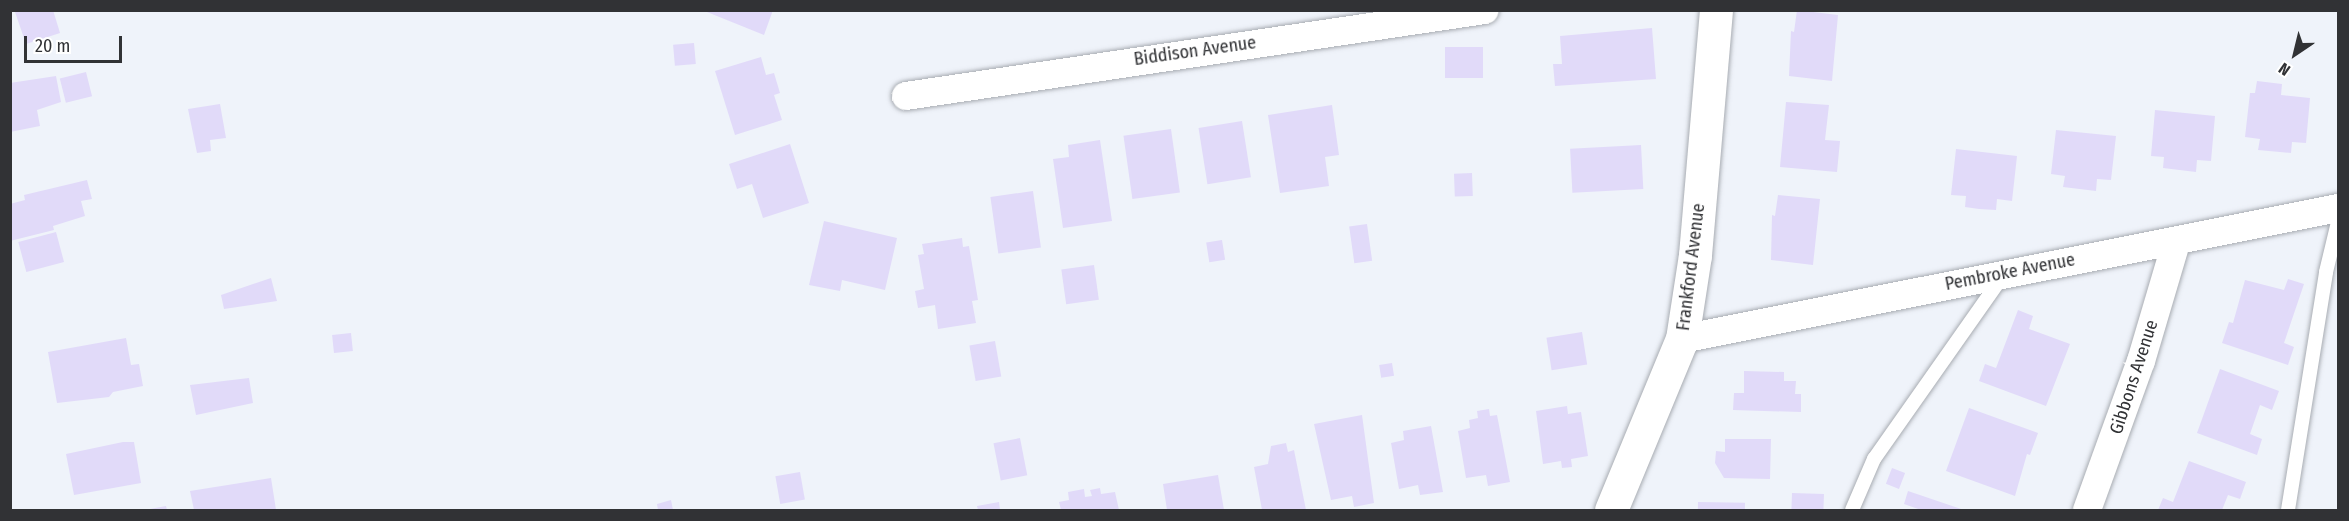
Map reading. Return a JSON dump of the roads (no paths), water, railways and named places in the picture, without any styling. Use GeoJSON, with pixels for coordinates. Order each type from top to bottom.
{"type":"FeatureCollection","features":[{"type":"Feature","properties":{"kind":"street","name":"Biddison Avenue"},"geometry":{"type":"LineString","coordinates":[[906,96],[1485,10]]}},
{"type":"Feature","properties":{"kind":"street","name":"Frankford Avenue"},"geometry":{"type":"LineString","coordinates":[[1611,510],[1682,339],[1695,255],[1716,10]]}},
{"type":"Feature","properties":{"kind":"street","name":"Pembroke Avenue"},"geometry":{"type":"LineString","coordinates":[[1682,339],[2005,272],[2176,243],[2338,208]]}},
{"type":"Feature","properties":{"kind":"street","name":"Gibbons Avenue"},"geometry":{"type":"LineString","coordinates":[[2087,510],[2141,361],[2176,243]]}},
{"type":"Feature","properties":{"kind":"lane"},"geometry":{"type":"LineString","coordinates":[[2288,510],[2319,337],[2326,272],[2338,222]]}},
{"type":"Feature","properties":{"kind":"lane"},"geometry":{"type":"LineString","coordinates":[[1852,510],[1874,459],[2005,272]]}}]}
